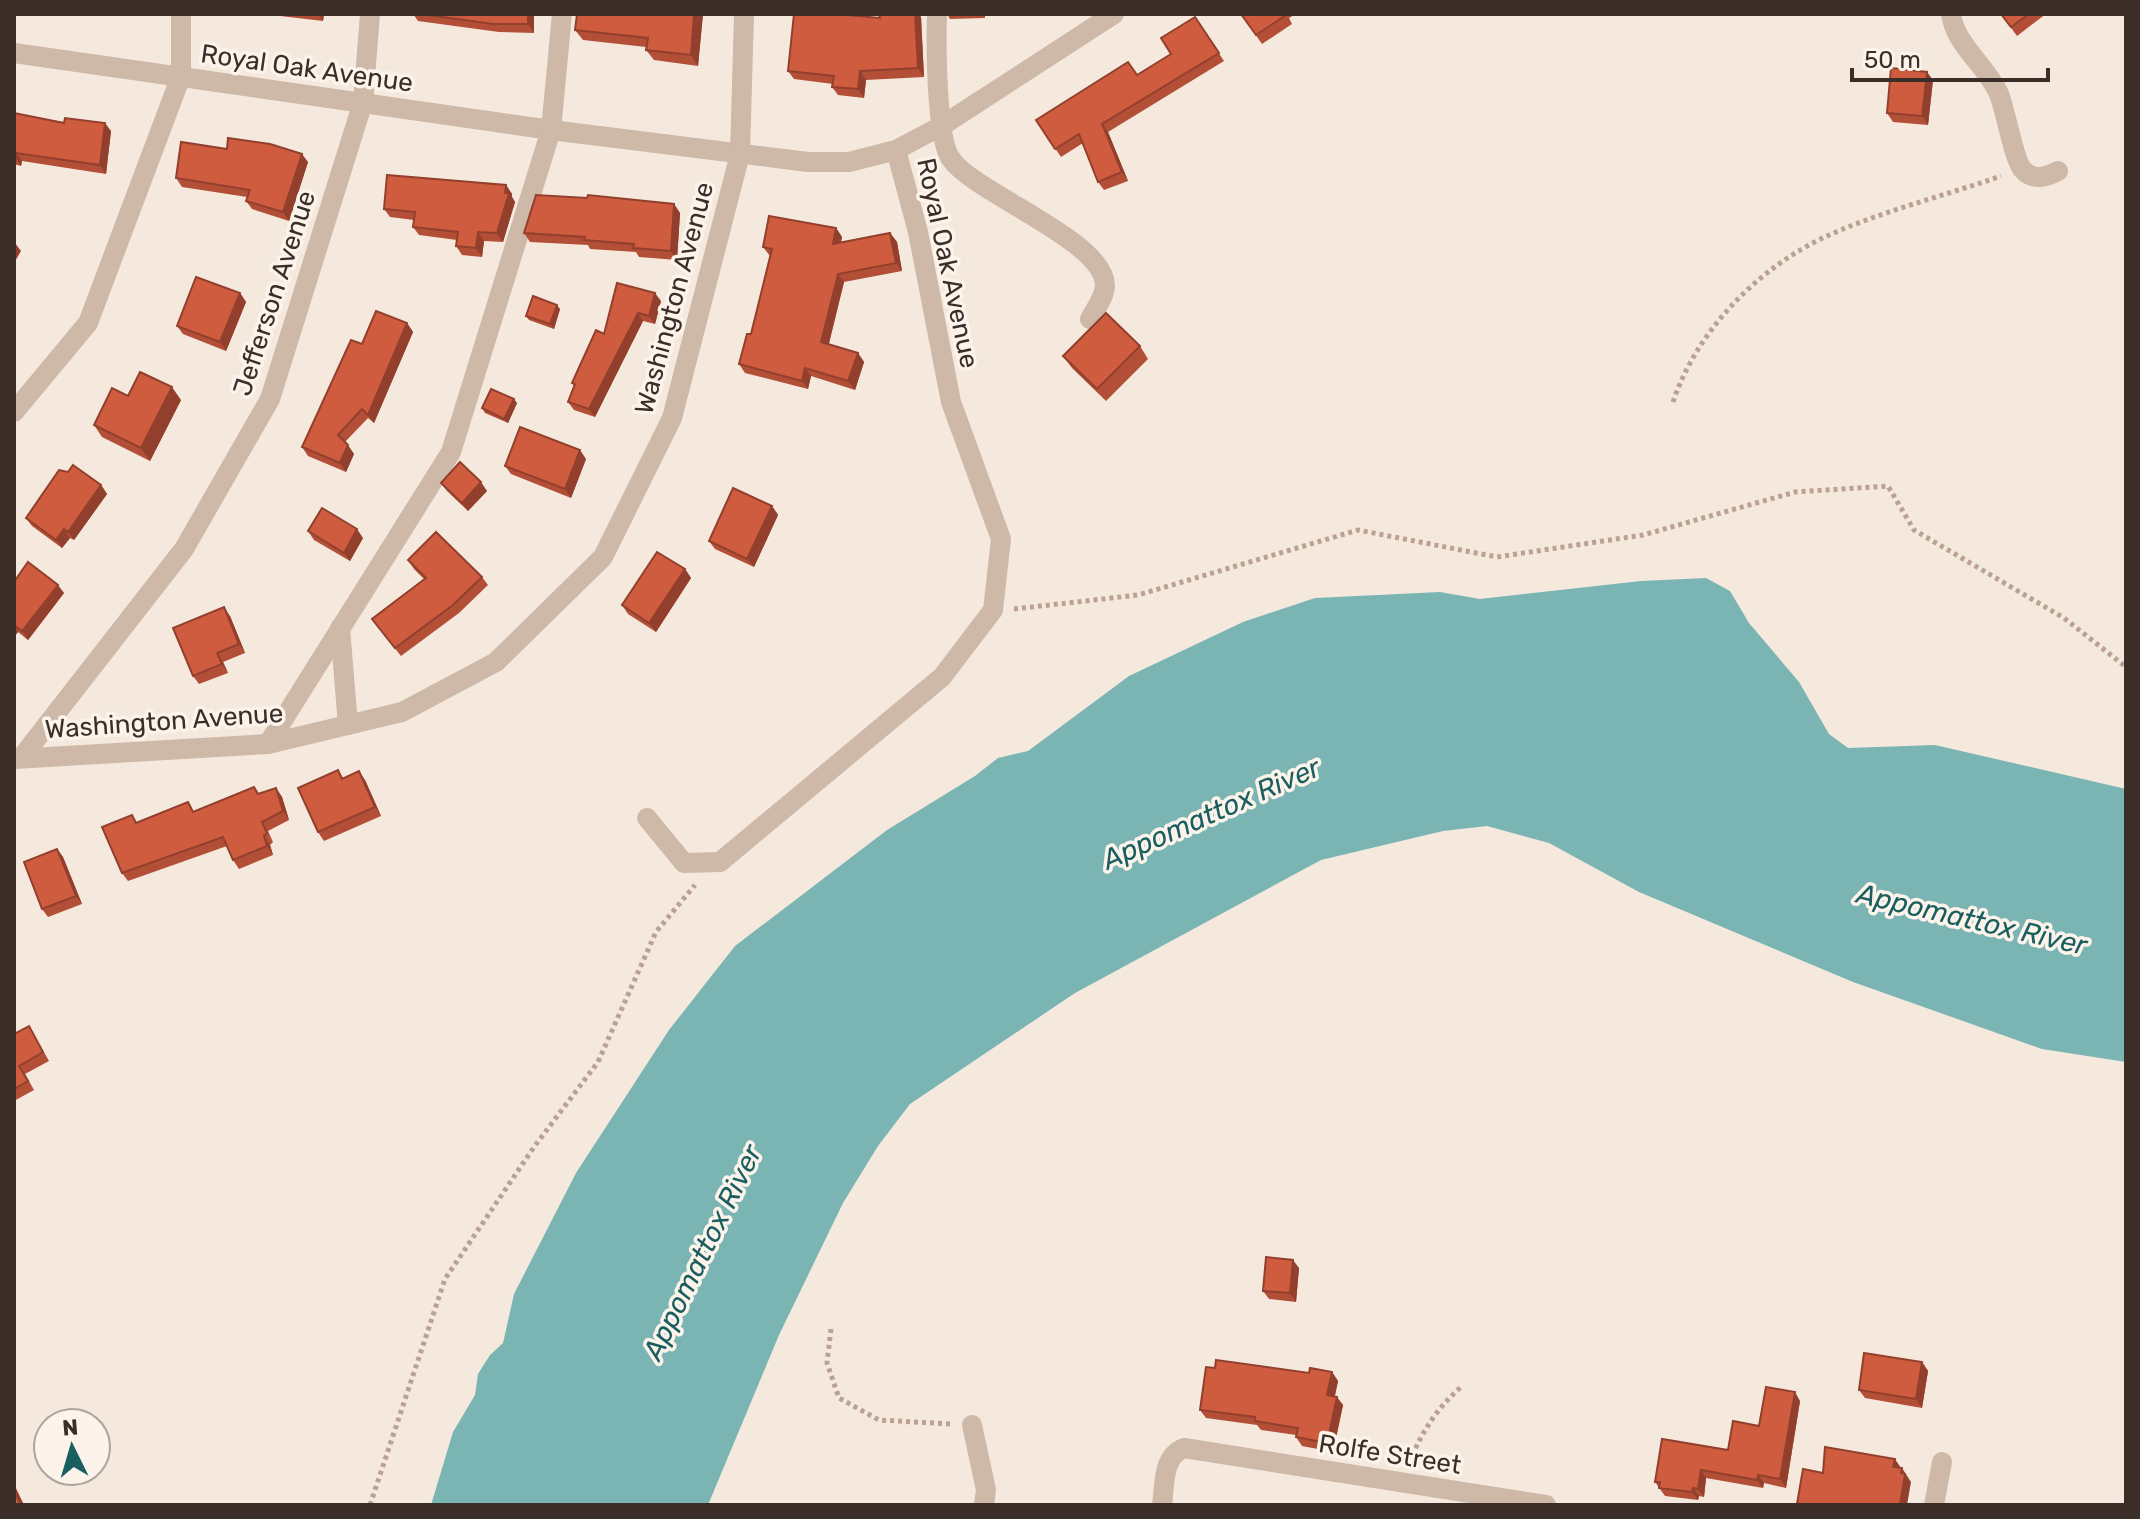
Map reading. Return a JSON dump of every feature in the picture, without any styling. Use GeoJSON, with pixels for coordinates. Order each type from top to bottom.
{"type":"FeatureCollection","features":[{"type":"Feature","properties":{"kind":"street"},"geometry":{"type":"LineString","coordinates":[[14,412],[88,323],[181,76],[181,14]]}},
{"type":"Feature","properties":{"kind":"street","name":"Jefferson Avenue"},"geometry":{"type":"LineString","coordinates":[[18,758],[184,549],[270,399],[363,102],[370,14]]}},
{"type":"Feature","properties":{"kind":"street"},"geometry":{"type":"LineString","coordinates":[[268,744],[451,452],[551,130],[562,14]]}},
{"type":"Feature","properties":{"kind":"street","name":"Washington Avenue"},"geometry":{"type":"LineString","coordinates":[[18,758],[268,744],[402,712],[496,662],[603,557],[672,418],[740,154],[744,14]]}},
{"type":"Feature","properties":{"kind":"street"},"geometry":{"type":"LineString","coordinates":[[937,14],[936,55],[944,146],[951,161],[1057,232],[1102,274],[1105,287],[1090,319]]}},
{"type":"Feature","properties":{"kind":"street"},"geometry":{"type":"LineString","coordinates":[[896,150],[943,125],[1114,14]]}},
{"type":"Feature","properties":{"kind":"street"},"geometry":{"type":"LineString","coordinates":[[1951,14],[1959,37],[1984,67],[1999,94],[2014,138],[2015,159],[2021,170],[2032,176],[2045,177],[2058,171]]}},
{"type":"Feature","properties":{"kind":"street","name":"Royal Oak Avenue"},"geometry":{"type":"LineString","coordinates":[[14,53],[551,130],[808,162],[849,162],[896,150],[918,232],[951,402],[1001,539],[993,610]]}},
{"type":"Feature","properties":{"kind":"street"},"geometry":{"type":"LineString","coordinates":[[647,818],[684,863],[720,862],[942,677],[993,610]]}},
{"type":"Feature","properties":{"kind":"street"},"geometry":{"type":"LineString","coordinates":[[340,628],[348,725]]}},
{"type":"Feature","properties":{"kind":"street"},"geometry":{"type":"LineString","coordinates":[[972,1425],[986,1490],[984,1505]]}},
{"type":"Feature","properties":{"kind":"street","name":"Rolfe Street"},"geometry":{"type":"LineString","coordinates":[[1162,1505],[1168,1462],[1174,1452],[1184,1448],[1546,1505]]}},
{"type":"Feature","properties":{"kind":"street"},"geometry":{"type":"LineString","coordinates":[[1934,1505],[1942,1462]]}},
{"type":"Feature","properties":{"kind":"path"},"geometry":{"type":"LineString","coordinates":[[1673,402],[1696,349],[1718,320],[1793,255],[1828,236],[2021,170]]}},
{"type":"Feature","properties":{"kind":"path"},"geometry":{"type":"LineString","coordinates":[[993,610],[1056,607],[1138,595],[1358,530],[1497,557],[1643,535],[1795,492],[1888,486],[1914,530],[2064,618],[2126,667]]}},
{"type":"Feature","properties":{"kind":"path"},"geometry":{"type":"LineString","coordinates":[[370,1505],[445,1279],[534,1147],[598,1062],[656,932],[682,897],[720,862]]}},
{"type":"Feature","properties":{"kind":"path"},"geometry":{"type":"LineString","coordinates":[[831,1329],[827,1363],[839,1398],[879,1420],[972,1425]]}},
{"type":"Feature","properties":{"kind":"path"},"geometry":{"type":"LineString","coordinates":[[1401,1483],[1423,1429],[1443,1403],[1462,1386]]}},
{"type":"Feature","properties":{"kind":"water","name":"Appomattox River"},"geometry":{"type":"Polygon","coordinates":[[[1706,578],[1730,591],[1749,623],[1799,682],[1829,734],[1848,748],[1935,745],[2126,789],[2126,1062],[2042,1049],[1853,982],[1639,892],[1549,843],[1487,826],[1443,831],[1321,860],[1075,993],[910,1104],[878,1146],[843,1203],[779,1335],[708,1505],[431,1505],[453,1432],[475,1395],[478,1374],[490,1355],[503,1343],[514,1294],[576,1173],[669,1030],[735,946],[887,830],[975,776],[998,758],[1028,751],[1129,676],[1243,622],[1315,598],[1440,592],[1480,599],[1641,581],[1706,578]]]}},
{"type":"Feature","properties":{"kind":"building"},"geometry":{"type":"Polygon","coordinates":[[[421,14],[528,14],[528,24],[493,24],[421,14]]]}},
{"type":"Feature","properties":{"kind":"building"},"geometry":{"type":"Polygon","coordinates":[[[577,14],[694,14],[691,55],[646,50],[648,38],[575,30],[577,14]]]}},
{"type":"Feature","properties":{"kind":"building"},"geometry":{"type":"Polygon","coordinates":[[[794,14],[880,18],[879,14],[915,14],[918,68],[860,71],[858,89],[832,87],[834,76],[788,71],[794,14]]]}},
{"type":"Feature","properties":{"kind":"building"},"geometry":{"type":"Polygon","coordinates":[[[1241,14],[1286,14],[1286,15],[1256,35],[1241,14]]]}},
{"type":"Feature","properties":{"kind":"building"},"geometry":{"type":"Polygon","coordinates":[[[2001,14],[2029,14],[2011,27],[2001,14]]]}},
{"type":"Feature","properties":{"kind":"building"},"geometry":{"type":"Polygon","coordinates":[[[1195,17],[1219,53],[1102,124],[1122,172],[1098,182],[1079,134],[1055,149],[1036,120],[1128,62],[1137,75],[1171,54],[1161,38],[1195,17]]]}},
{"type":"Feature","properties":{"kind":"building"},"geometry":{"type":"Polygon","coordinates":[[[1891,68],[1927,72],[1922,116],[1887,113],[1891,68]]]}},
{"type":"Feature","properties":{"kind":"building"},"geometry":{"type":"Polygon","coordinates":[[[14,113],[64,123],[65,118],[105,123],[100,165],[16,153],[14,157],[14,113]]]}},
{"type":"Feature","properties":{"kind":"building"},"geometry":{"type":"Polygon","coordinates":[[[228,138],[270,144],[302,154],[283,212],[246,201],[250,190],[176,178],[181,142],[227,149],[228,138]]]}},
{"type":"Feature","properties":{"kind":"building"},"geometry":{"type":"Polygon","coordinates":[[[387,175],[506,185],[505,193],[509,193],[497,233],[478,232],[476,248],[456,246],[458,232],[413,227],[415,212],[384,209],[387,175]]]}},
{"type":"Feature","properties":{"kind":"building"},"geometry":{"type":"Polygon","coordinates":[[[536,195],[587,198],[588,195],[674,204],[671,251],[584,240],[585,237],[524,233],[536,195]]]}},
{"type":"Feature","properties":{"kind":"building"},"geometry":{"type":"Polygon","coordinates":[[[769,216],[836,228],[833,244],[890,233],[896,263],[838,274],[821,342],[858,353],[848,381],[805,368],[802,381],[739,364],[747,334],[751,334],[772,249],[763,247],[769,216]]]}},
{"type":"Feature","properties":{"kind":"building"},"geometry":{"type":"Polygon","coordinates":[[[196,277],[240,293],[220,342],[177,326],[196,277]]]}},
{"type":"Feature","properties":{"kind":"building"},"geometry":{"type":"Polygon","coordinates":[[[617,283],[655,293],[649,316],[638,313],[589,409],[568,402],[575,384],[572,383],[596,330],[604,334],[617,283]]]}},
{"type":"Feature","properties":{"kind":"building"},"geometry":{"type":"Polygon","coordinates":[[[533,296],[557,305],[550,324],[526,316],[533,296]]]}},
{"type":"Feature","properties":{"kind":"building"},"geometry":{"type":"Polygon","coordinates":[[[376,311],[407,323],[368,415],[362,409],[338,435],[348,445],[340,463],[302,447],[351,340],[362,344],[376,311]]]}},
{"type":"Feature","properties":{"kind":"building"},"geometry":{"type":"Polygon","coordinates":[[[1106,313],[1140,346],[1097,389],[1063,356],[1106,313]]]}},
{"type":"Feature","properties":{"kind":"building"},"geometry":{"type":"Polygon","coordinates":[[[140,372],[172,387],[141,448],[94,425],[112,388],[128,396],[140,372]]]}},
{"type":"Feature","properties":{"kind":"building"},"geometry":{"type":"Polygon","coordinates":[[[491,389],[514,399],[504,419],[482,408],[491,389]]]}},
{"type":"Feature","properties":{"kind":"building"},"geometry":{"type":"Polygon","coordinates":[[[520,427],[580,450],[565,489],[505,466],[520,427]]]}},
{"type":"Feature","properties":{"kind":"building"},"geometry":{"type":"Polygon","coordinates":[[[460,462],[481,482],[462,503],[441,483],[460,462]]]}},
{"type":"Feature","properties":{"kind":"building"},"geometry":{"type":"Polygon","coordinates":[[[73,465],[101,485],[68,532],[64,529],[56,540],[26,518],[59,470],[68,472],[73,465]]]}},
{"type":"Feature","properties":{"kind":"building"},"geometry":{"type":"Polygon","coordinates":[[[733,488],[772,506],[747,559],[709,541],[733,488]]]}},
{"type":"Feature","properties":{"kind":"building"},"geometry":{"type":"Polygon","coordinates":[[[322,508],[357,529],[344,553],[308,531],[322,508]]]}},
{"type":"Feature","properties":{"kind":"building"},"geometry":{"type":"Polygon","coordinates":[[[436,532],[482,577],[453,605],[395,648],[372,619],[426,578],[408,560],[436,532]]]}},
{"type":"Feature","properties":{"kind":"building"},"geometry":{"type":"Polygon","coordinates":[[[657,552],[685,569],[649,623],[622,605],[657,552]]]}},
{"type":"Feature","properties":{"kind":"building"},"geometry":{"type":"Polygon","coordinates":[[[28,562],[58,585],[22,631],[14,625],[14,576],[16,579],[28,562]]]}},
{"type":"Feature","properties":{"kind":"building"},"geometry":{"type":"Polygon","coordinates":[[[224,607],[239,644],[217,653],[222,664],[193,676],[173,628],[224,607]]]}},
{"type":"Feature","properties":{"kind":"building"},"geometry":{"type":"Polygon","coordinates":[[[338,770],[342,779],[359,771],[375,807],[318,832],[298,788],[338,770]]]}},
{"type":"Feature","properties":{"kind":"building"},"geometry":{"type":"Polygon","coordinates":[[[254,787],[258,794],[276,788],[283,811],[262,822],[267,833],[264,836],[267,846],[233,860],[223,837],[122,873],[102,827],[132,815],[136,823],[188,802],[193,812],[254,787]]]}},
{"type":"Feature","properties":{"kind":"building"},"geometry":{"type":"Polygon","coordinates":[[[57,849],[76,896],[42,909],[24,862],[57,849]]]}},
{"type":"Feature","properties":{"kind":"building"},"geometry":{"type":"Polygon","coordinates":[[[29,1026],[43,1052],[19,1066],[28,1081],[14,1089],[14,1034],[29,1026]]]}},
{"type":"Feature","properties":{"kind":"building"},"geometry":{"type":"Polygon","coordinates":[[[1266,1257],[1293,1260],[1290,1293],[1263,1291],[1266,1257]]]}},
{"type":"Feature","properties":{"kind":"building"},"geometry":{"type":"Polygon","coordinates":[[[1864,1353],[1922,1362],[1916,1399],[1859,1390],[1864,1353]]]}},
{"type":"Feature","properties":{"kind":"building"},"geometry":{"type":"Polygon","coordinates":[[[1216,1360],[1309,1373],[1310,1368],[1332,1372],[1327,1395],[1337,1397],[1327,1443],[1296,1437],[1298,1428],[1255,1421],[1255,1417],[1200,1410],[1206,1367],[1215,1368],[1216,1360]]]}},
{"type":"Feature","properties":{"kind":"building"},"geometry":{"type":"Polygon","coordinates":[[[1766,1387],[1795,1392],[1780,1479],[1758,1475],[1757,1480],[1701,1470],[1698,1489],[1693,1488],[1692,1492],[1659,1488],[1660,1482],[1655,1482],[1662,1439],[1728,1450],[1733,1421],[1759,1426],[1766,1387]]]}},
{"type":"Feature","properties":{"kind":"building"},"geometry":{"type":"Polygon","coordinates":[[[1825,1447],[1895,1459],[1893,1467],[1902,1468],[1901,1473],[1905,1474],[1900,1505],[1797,1504],[1803,1469],[1823,1473],[1825,1447]]]}},
{"type":"Feature","properties":{"kind":"building"},"geometry":{"type":"Polygon","coordinates":[[[14,1491],[21,1505],[14,1505],[14,1491]]]}}]}
